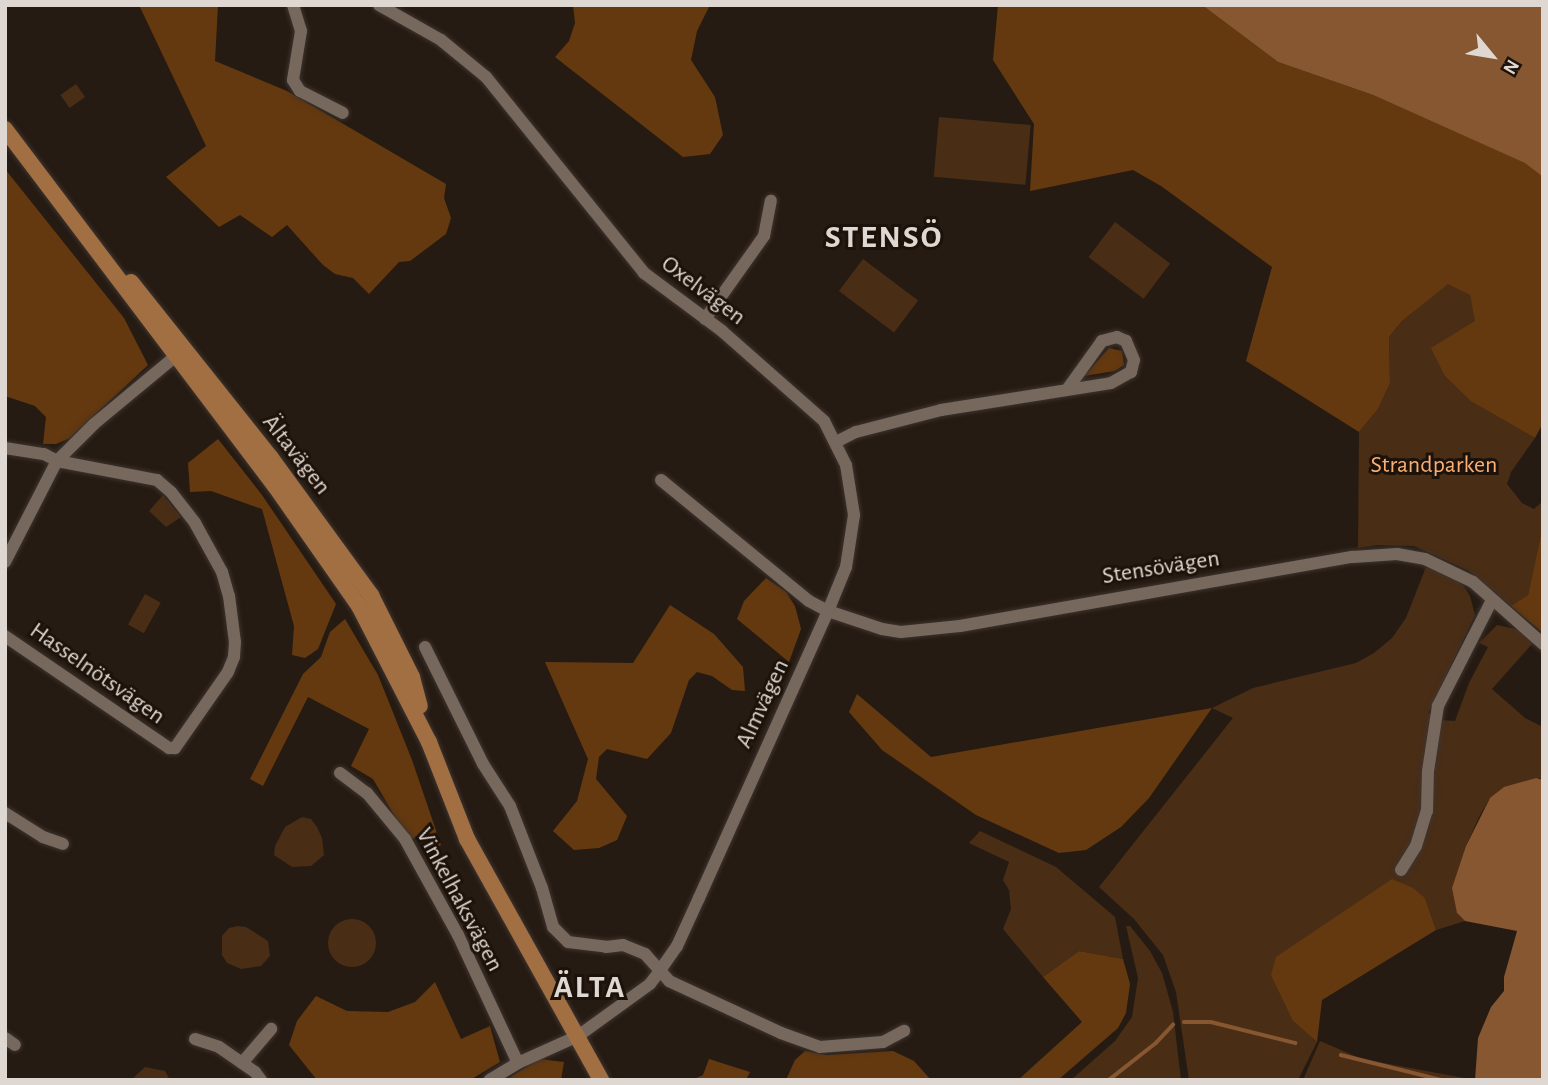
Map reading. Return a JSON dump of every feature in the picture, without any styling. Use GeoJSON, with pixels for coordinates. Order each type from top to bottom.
{"type":"FeatureCollection","features":[{"type":"Feature","properties":{"kind":"main road","name":"Ältavägen"},"geometry":{"type":"LineString","coordinates":[[5,129],[78,225],[166,322],[179,353],[347,588],[378,639],[429,742],[467,839],[601,1080]]}},
{"type":"Feature","properties":{"kind":"street"},"geometry":{"type":"LineString","coordinates":[[293,5],[301,31],[293,80],[300,91],[343,113]]}},
{"type":"Feature","properties":{"kind":"street","name":"Oxelvägen"},"geometry":{"type":"LineString","coordinates":[[379,5],[440,40],[486,77],[644,273],[771,372],[824,421],[836,442]]}},
{"type":"Feature","properties":{"kind":"street"},"geometry":{"type":"LineString","coordinates":[[705,319],[764,236],[771,201]]}},
{"type":"Feature","properties":{"kind":"street"},"geometry":{"type":"LineString","coordinates":[[836,442],[856,432],[941,410],[1069,387],[1111,383],[1131,372],[1135,360],[1126,341],[1117,337],[1102,341],[1069,387]]}},
{"type":"Feature","properties":{"kind":"street"},"geometry":{"type":"LineString","coordinates":[[5,562],[57,461],[94,424],[179,353]]}},
{"type":"Feature","properties":{"kind":"street","name":"Almvägen"},"geometry":{"type":"LineString","coordinates":[[490,1080],[518,1063],[578,1036],[650,984],[677,946],[846,567],[853,515],[846,465],[836,442]]}},
{"type":"Feature","properties":{"kind":"street"},"geometry":{"type":"LineString","coordinates":[[5,448],[44,454],[57,461]]}},
{"type":"Feature","properties":{"kind":"street","name":"Hasselnötsvägen"},"geometry":{"type":"LineString","coordinates":[[5,636],[169,748],[175,748],[228,672],[234,657],[234,622],[222,572],[195,523],[171,492],[157,480],[57,461]]}},
{"type":"Feature","properties":{"kind":"street","name":"Stensövägen"},"geometry":{"type":"LineString","coordinates":[[661,480],[809,601],[828,611],[882,629],[901,632],[960,626],[1353,558],[1397,554],[1425,559],[1451,569],[1543,644]]}},
{"type":"Feature","properties":{"kind":"street"},"geometry":{"type":"LineString","coordinates":[[1401,870],[1416,846],[1427,811],[1428,771],[1438,706],[1492,600]]}},
{"type":"Feature","properties":{"kind":"street"},"geometry":{"type":"LineString","coordinates":[[425,647],[483,764],[510,806],[542,888],[553,927],[568,943],[606,947],[623,945],[645,954],[669,981],[744,1017],[820,1047],[883,1042],[904,1031]]}},
{"type":"Feature","properties":{"kind":"street","name":"Vinkelhaksvägen"},"geometry":{"type":"LineString","coordinates":[[340,773],[367,793],[405,839],[458,935],[518,1063]]}},
{"type":"Feature","properties":{"kind":"street"},"geometry":{"type":"LineString","coordinates":[[5,813],[43,837],[63,844]]}},
{"type":"Feature","properties":{"kind":"street"},"geometry":{"type":"LineString","coordinates":[[242,1063],[271,1029]]}},
{"type":"Feature","properties":{"kind":"street"},"geometry":{"type":"LineString","coordinates":[[195,1039],[219,1047],[261,1080]]}},
{"type":"Feature","properties":{"kind":"green space"},"geometry":{"type":"Polygon","coordinates":[[[76,84],[85,97],[70,108],[60,95],[76,84]]]}},
{"type":"Feature","properties":{"kind":"green space"},"geometry":{"type":"Polygon","coordinates":[[[939,117],[1031,125],[1025,185],[934,177],[939,117]]]}},
{"type":"Feature","properties":{"kind":"green space"},"geometry":{"type":"Polygon","coordinates":[[[1115,222],[1170,264],[1144,299],[1089,257],[1115,222]]]}},
{"type":"Feature","properties":{"kind":"green space"},"geometry":{"type":"Polygon","coordinates":[[[863,259],[918,301],[894,332],[839,291],[863,259]]]}},
{"type":"Feature","properties":{"kind":"green space","name":"Strandparken"},"geometry":{"type":"Polygon","coordinates":[[[1448,283],[1470,295],[1476,321],[1455,335],[1472,402],[1535,438],[1511,472],[1507,484],[1522,503],[1534,509],[1543,501],[1543,525],[1528,595],[1511,606],[1468,570],[1414,546],[1378,545],[1358,548],[1359,432],[1378,409],[1390,383],[1389,337],[1402,321],[1448,283]]]}},
{"type":"Feature","properties":{"kind":"green space"},"geometry":{"type":"Polygon","coordinates":[[[163,495],[181,517],[166,527],[149,511],[163,495]]]}},
{"type":"Feature","properties":{"kind":"green space"},"geometry":{"type":"Polygon","coordinates":[[[1426,567],[1459,579],[1470,596],[1475,615],[1428,713],[1441,720],[1455,721],[1469,683],[1488,647],[1479,643],[1497,625],[1520,630],[1533,643],[1492,689],[1525,718],[1543,727],[1543,779],[1536,778],[1490,798],[1479,817],[1466,846],[1457,913],[1465,921],[1436,930],[1425,898],[1293,1021],[1317,1042],[1298,1080],[1189,1080],[1176,992],[1163,955],[1134,919],[1099,887],[1233,718],[1212,708],[1253,688],[1356,663],[1374,653],[1392,638],[1406,618],[1426,567]]]}},
{"type":"Feature","properties":{"kind":"green space"},"geometry":{"type":"Polygon","coordinates":[[[145,594],[161,603],[144,633],[128,625],[145,594]]]}},
{"type":"Feature","properties":{"kind":"green space"},"geometry":{"type":"Polygon","coordinates":[[[302,817],[311,819],[317,827],[322,838],[324,855],[311,866],[292,867],[274,855],[275,846],[285,827],[302,817]]]}},
{"type":"Feature","properties":{"kind":"green space"},"geometry":{"type":"Polygon","coordinates":[[[980,831],[1056,867],[1115,917],[1123,959],[1079,951],[1043,977],[1003,929],[1011,909],[1009,890],[1003,880],[1009,862],[969,843],[980,831]]]}},
{"type":"Feature","properties":{"kind":"green space"},"geometry":{"type":"Polygon","coordinates":[[[352,919],[369,926],[376,943],[369,960],[352,967],[335,960],[328,943],[335,926],[352,919]]]}},
{"type":"Feature","properties":{"kind":"green space"},"geometry":{"type":"Polygon","coordinates":[[[1126,926],[1130,926],[1150,951],[1162,973],[1173,1012],[1181,1080],[1071,1080],[1115,1041],[1132,1017],[1138,978],[1126,926]]]}},
{"type":"Feature","properties":{"kind":"green space"},"geometry":{"type":"Polygon","coordinates":[[[246,927],[268,941],[270,956],[261,966],[241,969],[227,963],[222,955],[222,936],[229,928],[246,927]]]}},
{"type":"Feature","properties":{"kind":"green space"},"geometry":{"type":"Polygon","coordinates":[[[1320,1041],[1362,1059],[1475,1080],[1303,1080],[1320,1041]]]}},
{"type":"Feature","properties":{"kind":"green space"},"geometry":{"type":"Polygon","coordinates":[[[145,1067],[165,1071],[170,1080],[131,1080],[145,1067]]]}},
{"type":"Feature","properties":{"kind":"shaded area"},"geometry":{"type":"Polygon","coordinates":[[[139,5],[218,5],[215,61],[287,91],[446,184],[444,198],[451,218],[446,234],[410,261],[399,262],[369,294],[353,278],[335,274],[323,265],[287,225],[272,237],[240,215],[219,227],[166,177],[206,146],[139,5]]]}},
{"type":"Feature","properties":{"kind":"shaded area"},"geometry":{"type":"Polygon","coordinates":[[[573,5],[710,5],[697,31],[691,60],[715,97],[723,135],[710,154],[683,157],[555,57],[569,41],[575,23],[573,5]]]}},
{"type":"Feature","properties":{"kind":"shaded area"},"geometry":{"type":"Polygon","coordinates":[[[998,5],[1202,5],[1278,62],[1373,95],[1526,163],[1543,177],[1543,423],[1535,438],[1472,402],[1445,376],[1431,348],[1475,321],[1470,295],[1448,284],[1402,321],[1389,337],[1390,383],[1378,409],[1359,432],[1246,361],[1272,267],[1161,186],[1133,170],[1030,191],[1034,124],[993,60],[998,5]]]}},
{"type":"Feature","properties":{"kind":"shaded area"},"geometry":{"type":"Polygon","coordinates":[[[1202,5],[1543,5],[1543,177],[1525,163],[1373,95],[1278,62],[1202,5]]]}},
{"type":"Feature","properties":{"kind":"shaded area"},"geometry":{"type":"Polygon","coordinates":[[[5,169],[124,318],[148,365],[70,438],[56,444],[43,444],[46,417],[35,406],[5,396],[5,169]]]}},
{"type":"Feature","properties":{"kind":"shaded area"},"geometry":{"type":"Polygon","coordinates":[[[1109,348],[1122,351],[1124,365],[1115,371],[1084,376],[1109,348]]]}},
{"type":"Feature","properties":{"kind":"shaded area"},"geometry":{"type":"Polygon","coordinates":[[[218,439],[262,495],[336,604],[318,649],[305,658],[292,655],[294,626],[262,509],[211,491],[190,492],[188,463],[218,439]]]}},
{"type":"Feature","properties":{"kind":"shaded area"},"geometry":{"type":"Polygon","coordinates":[[[1543,525],[1543,633],[1511,606],[1528,595],[1543,525]]]}},
{"type":"Feature","properties":{"kind":"shaded area"},"geometry":{"type":"Polygon","coordinates":[[[766,578],[786,592],[795,606],[801,629],[789,662],[737,619],[744,601],[766,578]]]}},
{"type":"Feature","properties":{"kind":"shaded area"},"geometry":{"type":"Polygon","coordinates":[[[670,605],[714,634],[743,667],[745,691],[732,690],[712,676],[697,672],[689,680],[671,733],[647,759],[607,749],[599,757],[596,779],[627,816],[617,840],[599,848],[574,850],[553,831],[577,801],[588,759],[545,662],[633,663],[670,605]]]}},
{"type":"Feature","properties":{"kind":"shaded area"},"geometry":{"type":"Polygon","coordinates":[[[345,619],[378,675],[412,760],[441,845],[435,849],[424,832],[409,841],[373,779],[351,766],[369,729],[308,697],[263,786],[250,779],[303,674],[321,657],[330,632],[345,619]]]}},
{"type":"Feature","properties":{"kind":"shaded area"},"geometry":{"type":"Polygon","coordinates":[[[857,694],[931,757],[1212,708],[1149,798],[1121,827],[1086,850],[1059,853],[976,815],[882,750],[849,712],[857,694]]]}},
{"type":"Feature","properties":{"kind":"shaded area"},"geometry":{"type":"Polygon","coordinates":[[[1536,778],[1543,780],[1543,1080],[1475,1080],[1478,1038],[1491,1007],[1504,991],[1504,977],[1517,931],[1465,921],[1457,913],[1452,888],[1466,846],[1490,798],[1504,787],[1536,778]]]}},
{"type":"Feature","properties":{"kind":"shaded area"},"geometry":{"type":"Polygon","coordinates":[[[1392,879],[1413,888],[1425,898],[1436,930],[1322,1000],[1317,1042],[1293,1021],[1271,975],[1276,957],[1392,879]]]}},
{"type":"Feature","properties":{"kind":"shaded area"},"geometry":{"type":"Polygon","coordinates":[[[1079,951],[1123,959],[1130,984],[1126,1013],[1118,1028],[1058,1080],[1018,1080],[1082,1022],[1043,977],[1079,951]]]}},
{"type":"Feature","properties":{"kind":"shaded area"},"geometry":{"type":"Polygon","coordinates":[[[435,982],[461,1039],[490,1026],[500,1062],[470,1080],[317,1080],[289,1045],[297,1021],[316,996],[347,1011],[388,1012],[415,1002],[435,982]]]}},
{"type":"Feature","properties":{"kind":"shaded area"},"geometry":{"type":"Polygon","coordinates":[[[805,1051],[827,1055],[893,1051],[914,1061],[931,1080],[786,1080],[795,1060],[805,1051]]]}},
{"type":"Feature","properties":{"kind":"shaded area"},"geometry":{"type":"Polygon","coordinates":[[[539,1059],[564,1062],[561,1080],[506,1080],[539,1059]]]}},
{"type":"Feature","properties":{"kind":"shaded area"},"geometry":{"type":"Polygon","coordinates":[[[709,1059],[750,1072],[746,1080],[692,1080],[703,1075],[709,1059]]]}},
{"type":"Feature","properties":{"kind":"waterway"},"geometry":{"type":"LineString","coordinates":[[1184,1022],[1211,1022],[1295,1043]]}},
{"type":"Feature","properties":{"kind":"waterway"},"geometry":{"type":"LineString","coordinates":[[1109,1080],[1156,1043],[1173,1025]]}},
{"type":"Feature","properties":{"kind":"waterway"},"geometry":{"type":"LineString","coordinates":[[1341,1055],[1442,1080]]}},
{"type":"Feature","properties":{"kind":"district","name":"STENSÖ"},"geometry":{"type":"Point","coordinates":[884,237]}},
{"type":"Feature","properties":{"kind":"district","name":"ÄLTA"},"geometry":{"type":"Point","coordinates":[590,987]}}]}
